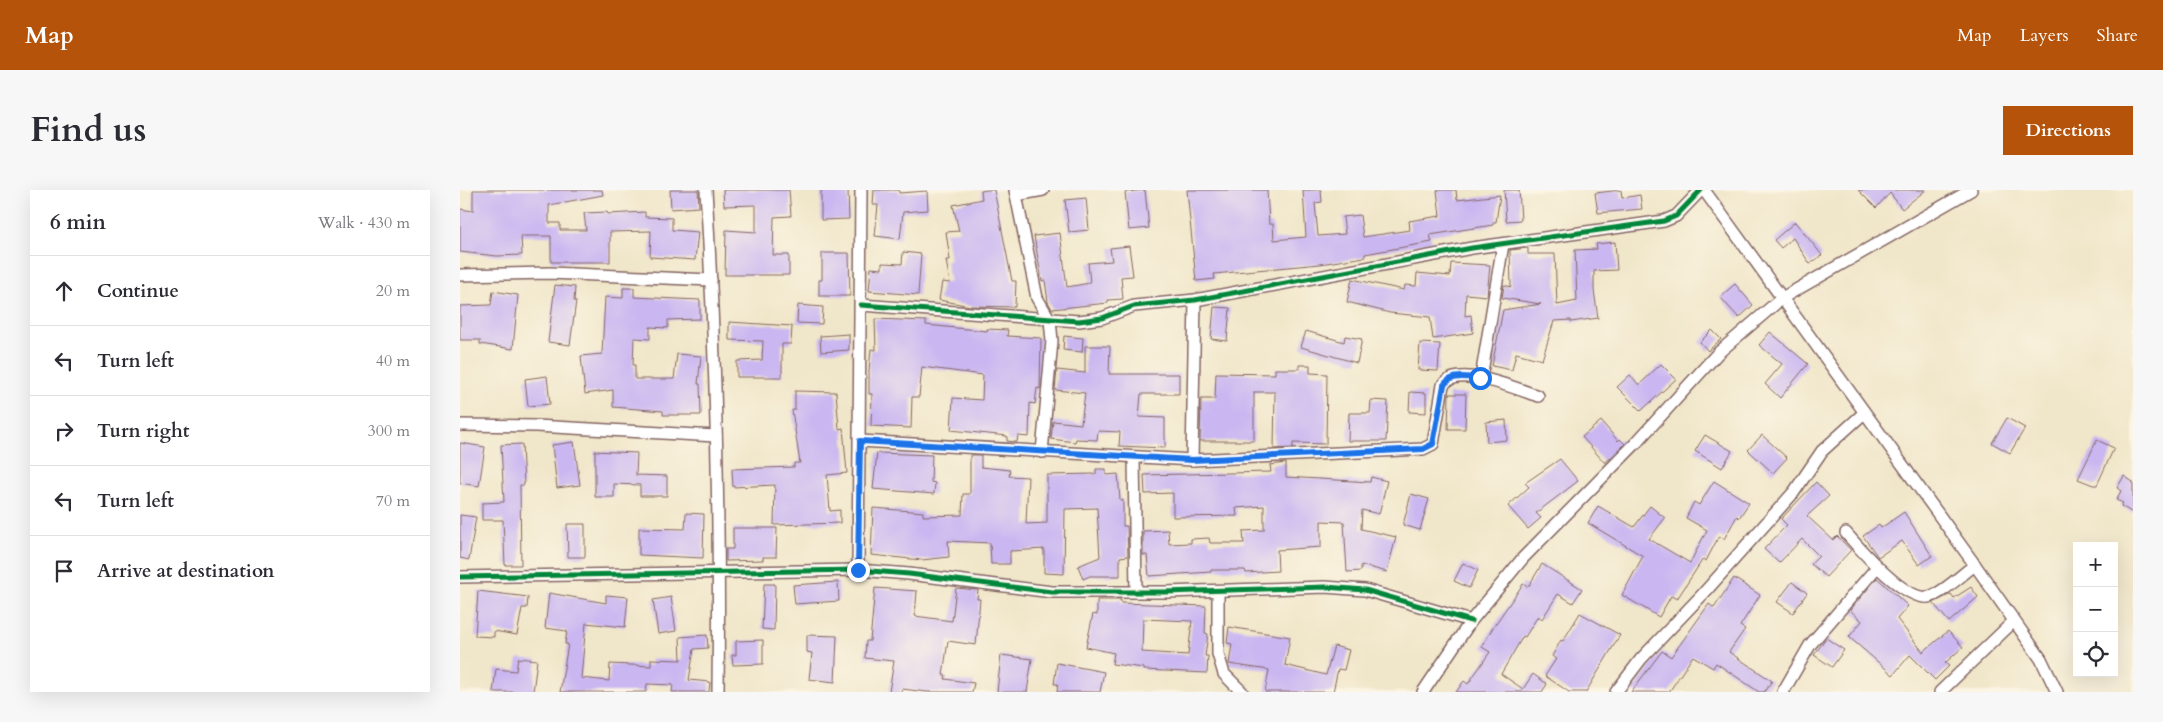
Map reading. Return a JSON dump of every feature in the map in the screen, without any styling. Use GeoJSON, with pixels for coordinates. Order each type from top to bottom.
{"type":"FeatureCollection","features":[{"type":"Feature","properties":{"kind":"street"},"geometry":{"type":"LineString","coordinates":[[706,190],[712,280],[720,573],[718,692]]}},
{"type":"Feature","properties":{"kind":"street"},"geometry":{"type":"LineString","coordinates":[[858,570],[861,305],[860,190]]}},
{"type":"Feature","properties":{"kind":"street"},"geometry":{"type":"LineString","coordinates":[[1042,452],[1052,341],[1050,320],[1037,298],[1016,192],[1043,190]]}},
{"type":"Feature","properties":{"kind":"street"},"geometry":{"type":"LineString","coordinates":[[861,305],[1050,320],[1079,321],[1102,318],[1134,306],[1195,300],[1503,244],[1671,220],[1702,190],[1975,564],[2041,659],[2057,692]]}},
{"type":"Feature","properties":{"kind":"street"},"geometry":{"type":"LineString","coordinates":[[1423,692],[1471,621],[1523,558],[1636,443],[1718,353],[1782,298],[1971,190]]}},
{"type":"Feature","properties":{"kind":"street"},"geometry":{"type":"LineString","coordinates":[[1480,378],[1503,244]]}},
{"type":"Feature","properties":{"kind":"street"},"geometry":{"type":"LineString","coordinates":[[460,275],[550,273],[712,280]]}},
{"type":"Feature","properties":{"kind":"street"},"geometry":{"type":"LineString","coordinates":[[1192,460],[1195,300]]}},
{"type":"Feature","properties":{"kind":"street"},"geometry":{"type":"LineString","coordinates":[[860,441],[1192,460],[1423,449],[1433,444],[1444,385],[1447,380],[1455,377],[1480,378],[1538,396]]}},
{"type":"Feature","properties":{"kind":"street"},"geometry":{"type":"LineString","coordinates":[[1616,692],[1641,659],[1703,594],[1794,492],[1822,452],[1864,413]]}},
{"type":"Feature","properties":{"kind":"street"},"geometry":{"type":"LineString","coordinates":[[460,425],[536,426],[716,436]]}},
{"type":"Feature","properties":{"kind":"street"},"geometry":{"type":"LineString","coordinates":[[1134,457],[1136,592]]}},
{"type":"Feature","properties":{"kind":"street"},"geometry":{"type":"LineString","coordinates":[[1846,533],[1877,566],[1911,594],[1921,597],[1931,597],[1975,564]]}},
{"type":"Feature","properties":{"kind":"street"},"geometry":{"type":"LineString","coordinates":[[1783,692],[1810,645],[1877,566]]}},
{"type":"Feature","properties":{"kind":"street"},"geometry":{"type":"LineString","coordinates":[[460,577],[858,570],[909,574],[1025,590],[1136,592],[1325,588],[1365,590],[1471,621]]}},
{"type":"Feature","properties":{"kind":"street"},"geometry":{"type":"LineString","coordinates":[[1218,591],[1218,654],[1224,674],[1242,692]]}},
{"type":"Feature","properties":{"kind":"street"},"geometry":{"type":"LineString","coordinates":[[1940,692],[2014,621]]}},
{"type":"Feature","properties":{"kind":"building"},"geometry":{"type":"Polygon","coordinates":[[[473,190],[602,190],[603,195],[549,205],[549,223],[560,223],[560,230],[586,230],[584,213],[607,212],[608,214],[645,212],[645,217],[672,218],[672,230],[698,232],[695,260],[650,257],[651,231],[610,232],[610,262],[551,262],[551,236],[521,236],[522,255],[497,256],[460,252],[460,209],[473,211],[473,190]]]}},
{"type":"Feature","properties":{"kind":"building"},"geometry":{"type":"Polygon","coordinates":[[[670,190],[698,190],[699,207],[671,209],[670,190]]]}},
{"type":"Feature","properties":{"kind":"building"},"geometry":{"type":"Polygon","coordinates":[[[723,190],[789,190],[791,216],[774,217],[773,255],[789,255],[789,275],[725,275],[726,230],[756,232],[756,205],[724,206],[723,190]]]}},
{"type":"Feature","properties":{"kind":"building"},"geometry":{"type":"Polygon","coordinates":[[[821,190],[848,190],[849,219],[821,220],[821,190]]]}},
{"type":"Feature","properties":{"kind":"building"},"geometry":{"type":"Polygon","coordinates":[[[874,190],[899,190],[899,193],[927,191],[928,210],[903,212],[900,239],[875,236],[878,205],[873,205],[874,190]]]}},
{"type":"Feature","properties":{"kind":"building"},"geometry":{"type":"Polygon","coordinates":[[[994,190],[1012,281],[1016,281],[1015,307],[970,306],[939,300],[942,282],[950,283],[946,260],[950,260],[946,232],[959,231],[953,205],[982,199],[981,191],[994,190]]]}},
{"type":"Feature","properties":{"kind":"building"},"geometry":{"type":"Polygon","coordinates":[[[1145,190],[1149,228],[1129,230],[1125,192],[1145,190]]]}},
{"type":"Feature","properties":{"kind":"building"},"geometry":{"type":"Polygon","coordinates":[[[1187,190],[1267,190],[1269,224],[1273,224],[1274,240],[1306,237],[1303,190],[1321,190],[1322,202],[1315,203],[1318,236],[1345,234],[1343,217],[1360,215],[1363,237],[1410,230],[1409,221],[1440,216],[1437,190],[1456,190],[1457,200],[1500,195],[1496,222],[1493,222],[1493,225],[1430,235],[1432,242],[1365,254],[1365,257],[1320,264],[1214,274],[1215,279],[1196,281],[1187,190]]]}},
{"type":"Feature","properties":{"kind":"building"},"geometry":{"type":"Polygon","coordinates":[[[1504,190],[1519,190],[1521,220],[1506,221],[1504,190]]]}},
{"type":"Feature","properties":{"kind":"building"},"geometry":{"type":"Polygon","coordinates":[[[1621,190],[1622,198],[1640,195],[1642,209],[1598,213],[1595,193],[1621,190]]]}},
{"type":"Feature","properties":{"kind":"building"},"geometry":{"type":"Polygon","coordinates":[[[1858,190],[1926,190],[1902,209],[1890,193],[1876,208],[1858,190]]]}},
{"type":"Feature","properties":{"kind":"building"},"geometry":{"type":"Polygon","coordinates":[[[1086,198],[1089,230],[1069,232],[1065,200],[1086,198]]]}},
{"type":"Feature","properties":{"kind":"building"},"geometry":{"type":"Polygon","coordinates":[[[1795,222],[1822,255],[1810,264],[1793,238],[1781,248],[1774,240],[1795,222]]]}},
{"type":"Feature","properties":{"kind":"building"},"geometry":{"type":"Polygon","coordinates":[[[1060,233],[1067,287],[1090,283],[1088,263],[1112,261],[1110,248],[1129,246],[1133,276],[1121,277],[1123,299],[1108,300],[1108,303],[1052,309],[1048,302],[1045,280],[1042,281],[1034,236],[1060,233]]]}},
{"type":"Feature","properties":{"kind":"building"},"geometry":{"type":"Polygon","coordinates":[[[1615,242],[1617,270],[1594,271],[1594,290],[1598,318],[1571,322],[1571,320],[1554,321],[1542,360],[1516,353],[1512,370],[1492,366],[1503,310],[1541,304],[1502,298],[1504,285],[1511,287],[1510,250],[1528,248],[1528,254],[1555,254],[1557,305],[1577,301],[1575,250],[1597,249],[1596,244],[1615,242]]]}},
{"type":"Feature","properties":{"kind":"building"},"geometry":{"type":"Polygon","coordinates":[[[903,252],[921,254],[918,295],[869,291],[871,268],[882,269],[882,263],[902,264],[903,252]]]}},
{"type":"Feature","properties":{"kind":"building"},"geometry":{"type":"Polygon","coordinates":[[[822,253],[849,253],[850,296],[819,296],[819,280],[822,280],[822,253]]]}},
{"type":"Feature","properties":{"kind":"building"},"geometry":{"type":"Polygon","coordinates":[[[1451,263],[1490,265],[1487,296],[1466,294],[1465,316],[1471,315],[1473,333],[1433,339],[1430,317],[1390,313],[1347,302],[1352,279],[1404,290],[1405,285],[1416,286],[1417,273],[1450,276],[1451,263]]]}},
{"type":"Feature","properties":{"kind":"building"},"geometry":{"type":"Polygon","coordinates":[[[1735,284],[1753,305],[1739,318],[1720,297],[1735,284]]]}},
{"type":"Feature","properties":{"kind":"building"},"geometry":{"type":"Polygon","coordinates":[[[555,285],[575,287],[574,301],[576,301],[570,345],[548,342],[555,285]]]}},
{"type":"Feature","properties":{"kind":"building"},"geometry":{"type":"Polygon","coordinates":[[[623,288],[634,288],[634,297],[700,300],[700,319],[668,320],[668,328],[650,327],[650,339],[634,338],[633,365],[635,365],[635,379],[674,379],[677,354],[701,356],[698,384],[700,384],[701,415],[663,415],[663,411],[613,407],[613,390],[585,394],[581,356],[602,354],[605,297],[623,298],[623,288]]]}},
{"type":"Feature","properties":{"kind":"building"},"geometry":{"type":"Polygon","coordinates":[[[493,291],[518,295],[513,349],[480,344],[480,340],[460,340],[460,306],[491,305],[493,291]]]}},
{"type":"Feature","properties":{"kind":"building"},"geometry":{"type":"Polygon","coordinates":[[[798,305],[823,307],[822,324],[797,323],[798,305]]]}},
{"type":"Feature","properties":{"kind":"building"},"geometry":{"type":"Polygon","coordinates":[[[1214,307],[1230,308],[1227,341],[1211,339],[1214,307]]]}},
{"type":"Feature","properties":{"kind":"building"},"geometry":{"type":"Polygon","coordinates":[[[875,319],[926,321],[926,325],[987,331],[987,329],[1008,330],[1007,336],[1041,338],[1040,389],[1037,388],[1035,404],[1030,403],[1029,437],[1018,436],[1017,442],[1007,441],[1007,436],[951,430],[953,398],[982,400],[983,375],[922,367],[919,397],[912,397],[911,428],[871,426],[872,394],[869,394],[869,370],[871,349],[876,350],[875,319]]]}},
{"type":"Feature","properties":{"kind":"building"},"geometry":{"type":"Polygon","coordinates":[[[729,322],[792,326],[791,344],[782,344],[782,377],[737,377],[737,361],[762,360],[763,341],[729,340],[729,322]]]}},
{"type":"Feature","properties":{"kind":"building"},"geometry":{"type":"Polygon","coordinates":[[[1712,330],[1721,339],[1708,351],[1700,342],[1712,330]]]}},
{"type":"Feature","properties":{"kind":"building"},"geometry":{"type":"Polygon","coordinates":[[[1306,331],[1344,342],[1345,336],[1362,339],[1357,363],[1301,347],[1306,331]]]}},
{"type":"Feature","properties":{"kind":"building"},"geometry":{"type":"Polygon","coordinates":[[[1770,332],[1808,364],[1780,398],[1765,384],[1782,364],[1759,345],[1770,332]]]}},
{"type":"Feature","properties":{"kind":"building"},"geometry":{"type":"Polygon","coordinates":[[[849,334],[849,350],[821,352],[820,336],[849,334]]]}},
{"type":"Feature","properties":{"kind":"building"},"geometry":{"type":"Polygon","coordinates":[[[1064,336],[1083,338],[1082,352],[1063,350],[1064,336]]]}},
{"type":"Feature","properties":{"kind":"building"},"geometry":{"type":"Polygon","coordinates":[[[1420,343],[1440,344],[1438,371],[1418,370],[1420,343]]]}},
{"type":"Feature","properties":{"kind":"building"},"geometry":{"type":"Polygon","coordinates":[[[1085,346],[1110,346],[1109,374],[1179,374],[1179,394],[1141,394],[1139,417],[1165,418],[1165,448],[1119,446],[1120,432],[1098,431],[1097,440],[1076,439],[1075,442],[1051,439],[1053,421],[1081,424],[1085,393],[1055,390],[1057,370],[1085,373],[1085,346]]]}},
{"type":"Feature","properties":{"kind":"building"},"geometry":{"type":"Polygon","coordinates":[[[1661,364],[1676,379],[1641,411],[1617,387],[1630,375],[1639,385],[1661,364]]]}},
{"type":"Feature","properties":{"kind":"building"},"geometry":{"type":"Polygon","coordinates":[[[1299,365],[1310,365],[1310,373],[1327,374],[1326,444],[1293,443],[1293,448],[1274,449],[1275,392],[1254,392],[1254,441],[1200,441],[1201,399],[1215,399],[1216,373],[1275,374],[1275,369],[1299,369],[1299,365]]]}},
{"type":"Feature","properties":{"kind":"building"},"geometry":{"type":"Polygon","coordinates":[[[547,376],[550,404],[528,406],[525,379],[547,376]]]}},
{"type":"Feature","properties":{"kind":"building"},"geometry":{"type":"Polygon","coordinates":[[[795,391],[836,392],[839,429],[843,428],[847,473],[827,475],[830,511],[840,510],[840,523],[774,525],[775,485],[733,487],[732,469],[794,467],[794,463],[800,463],[792,410],[795,410],[795,391]]]}},
{"type":"Feature","properties":{"kind":"building"},"geometry":{"type":"Polygon","coordinates":[[[1410,392],[1426,393],[1426,413],[1409,412],[1410,392]]]}},
{"type":"Feature","properties":{"kind":"building"},"geometry":{"type":"Polygon","coordinates":[[[1449,394],[1466,394],[1465,429],[1448,429],[1449,394]]]}},
{"type":"Feature","properties":{"kind":"building"},"geometry":{"type":"Polygon","coordinates":[[[1371,400],[1388,401],[1386,441],[1348,441],[1349,413],[1370,413],[1371,400]]]}},
{"type":"Feature","properties":{"kind":"building"},"geometry":{"type":"Polygon","coordinates":[[[2007,418],[2025,428],[2010,453],[1992,443],[2007,418]]]}},
{"type":"Feature","properties":{"kind":"building"},"geometry":{"type":"Polygon","coordinates":[[[1506,420],[1507,440],[1487,442],[1486,422],[1506,420]]]}},
{"type":"Feature","properties":{"kind":"building"},"geometry":{"type":"Polygon","coordinates":[[[1601,421],[1618,441],[1620,439],[1625,444],[1605,463],[1582,437],[1601,421]]]}},
{"type":"Feature","properties":{"kind":"building"},"geometry":{"type":"Polygon","coordinates":[[[1705,435],[1732,451],[1722,468],[1695,451],[1705,435]]]}},
{"type":"Feature","properties":{"kind":"building"},"geometry":{"type":"Polygon","coordinates":[[[1762,435],[1787,458],[1773,473],[1748,450],[1762,435]]]}},
{"type":"Feature","properties":{"kind":"building"},"geometry":{"type":"Polygon","coordinates":[[[2097,440],[2114,448],[2097,485],[2093,485],[2078,479],[2097,440]]]}},
{"type":"Feature","properties":{"kind":"building"},"geometry":{"type":"Polygon","coordinates":[[[574,442],[580,485],[557,488],[552,445],[574,442]]]}},
{"type":"Feature","properties":{"kind":"building"},"geometry":{"type":"Polygon","coordinates":[[[460,443],[485,447],[479,486],[460,483],[460,443]]]}},
{"type":"Feature","properties":{"kind":"building"},"geometry":{"type":"Polygon","coordinates":[[[522,444],[524,485],[520,485],[521,565],[505,565],[503,520],[482,520],[482,503],[504,502],[501,445],[522,444]]]}},
{"type":"Feature","properties":{"kind":"building"},"geometry":{"type":"Polygon","coordinates":[[[595,451],[637,453],[636,475],[667,476],[667,496],[640,496],[640,485],[614,484],[614,497],[595,497],[595,451]]]}},
{"type":"Feature","properties":{"kind":"building"},"geometry":{"type":"Polygon","coordinates":[[[877,453],[932,455],[931,482],[935,483],[934,494],[873,489],[877,453]]]}},
{"type":"Feature","properties":{"kind":"building"},"geometry":{"type":"Polygon","coordinates":[[[970,455],[981,455],[981,467],[1010,470],[1009,476],[1028,477],[1026,524],[1047,523],[1047,475],[1096,474],[1096,469],[1106,469],[1106,475],[1118,474],[1120,500],[1123,500],[1123,526],[1127,526],[1128,556],[1120,557],[1120,576],[1090,576],[1083,579],[1078,566],[1100,557],[1097,508],[1065,509],[1064,574],[1044,573],[1044,549],[1010,551],[1010,564],[991,564],[990,543],[948,541],[949,557],[922,560],[871,555],[873,508],[923,512],[923,516],[962,515],[963,494],[970,494],[970,455]]]}},
{"type":"Feature","properties":{"kind":"building"},"geometry":{"type":"Polygon","coordinates":[[[1560,459],[1578,481],[1536,513],[1541,518],[1528,529],[1508,506],[1529,487],[1525,483],[1560,459]]]}},
{"type":"Feature","properties":{"kind":"building"},"geometry":{"type":"Polygon","coordinates":[[[1286,463],[1286,477],[1370,482],[1371,477],[1387,481],[1379,514],[1362,510],[1361,529],[1396,537],[1387,572],[1361,565],[1361,571],[1347,572],[1344,522],[1321,521],[1321,547],[1277,550],[1278,571],[1246,573],[1245,570],[1211,570],[1211,572],[1149,576],[1147,555],[1143,555],[1143,531],[1168,530],[1169,544],[1191,543],[1191,539],[1209,538],[1210,543],[1244,543],[1243,531],[1264,530],[1264,506],[1236,508],[1237,516],[1173,517],[1173,493],[1145,494],[1144,475],[1271,472],[1270,465],[1286,463]]]}},
{"type":"Feature","properties":{"kind":"building"},"geometry":{"type":"Polygon","coordinates":[[[2124,476],[2133,482],[2133,513],[2121,506],[2123,503],[2116,500],[2121,491],[2117,488],[2124,476]]]}},
{"type":"Feature","properties":{"kind":"building"},"geometry":{"type":"Polygon","coordinates":[[[1714,481],[1749,503],[1739,518],[1737,516],[1724,539],[1719,536],[1706,561],[1703,559],[1677,599],[1671,596],[1659,617],[1622,595],[1643,556],[1588,523],[1598,506],[1634,527],[1650,506],[1665,518],[1649,539],[1690,563],[1707,530],[1686,518],[1694,502],[1699,505],[1714,481]]]}},
{"type":"Feature","properties":{"kind":"building"},"geometry":{"type":"Polygon","coordinates":[[[1816,482],[1829,496],[1807,516],[1833,540],[1837,536],[1851,550],[1826,577],[1811,564],[1819,556],[1802,539],[1779,563],[1764,549],[1787,525],[1781,519],[1816,482]]]}},
{"type":"Feature","properties":{"kind":"building"},"geometry":{"type":"Polygon","coordinates":[[[1411,494],[1429,499],[1420,530],[1403,525],[1411,494]]]}},
{"type":"Feature","properties":{"kind":"building"},"geometry":{"type":"Polygon","coordinates":[[[1904,512],[1932,556],[1919,565],[1902,541],[1878,557],[1863,536],[1879,525],[1881,528],[1904,512]]]}},
{"type":"Feature","properties":{"kind":"building"},"geometry":{"type":"Polygon","coordinates":[[[686,513],[704,514],[703,558],[639,555],[639,528],[685,529],[686,513]]]}},
{"type":"Feature","properties":{"kind":"building"},"geometry":{"type":"Polygon","coordinates":[[[460,515],[476,517],[469,560],[460,558],[460,515]]]}},
{"type":"Feature","properties":{"kind":"building"},"geometry":{"type":"Polygon","coordinates":[[[567,524],[585,524],[585,557],[568,557],[567,524]]]}},
{"type":"Feature","properties":{"kind":"building"},"geometry":{"type":"Polygon","coordinates":[[[733,528],[777,528],[776,557],[763,557],[763,560],[726,561],[726,549],[733,549],[733,528]]]}},
{"type":"Feature","properties":{"kind":"building"},"geometry":{"type":"Polygon","coordinates":[[[1463,563],[1478,570],[1469,588],[1454,581],[1463,563]]]}},
{"type":"Feature","properties":{"kind":"building"},"geometry":{"type":"Polygon","coordinates":[[[1542,564],[1582,589],[1573,603],[1558,594],[1542,619],[1538,616],[1525,637],[1523,636],[1501,674],[1523,689],[1533,674],[1547,684],[1542,692],[1456,692],[1464,681],[1468,684],[1490,652],[1482,647],[1492,629],[1523,584],[1528,587],[1542,564]]]}},
{"type":"Feature","properties":{"kind":"building"},"geometry":{"type":"Polygon","coordinates":[[[1734,578],[1760,595],[1740,626],[1745,629],[1729,652],[1772,681],[1764,692],[1759,692],[1716,663],[1713,668],[1693,656],[1669,692],[1631,692],[1662,651],[1671,657],[1709,604],[1714,608],[1734,578]]]}},
{"type":"Feature","properties":{"kind":"building"},"geometry":{"type":"Polygon","coordinates":[[[1877,578],[1908,606],[1897,619],[1923,652],[1948,631],[1963,647],[1945,663],[1949,666],[1935,680],[1910,655],[1893,675],[1849,637],[1862,621],[1850,610],[1877,578]]]}},
{"type":"Feature","properties":{"kind":"building"},"geometry":{"type":"Polygon","coordinates":[[[838,582],[839,601],[795,604],[793,585],[838,582]]]}},
{"type":"Feature","properties":{"kind":"building"},"geometry":{"type":"Polygon","coordinates":[[[1792,582],[1807,593],[1793,613],[1777,602],[1792,582]]]}},
{"type":"Feature","properties":{"kind":"building"},"geometry":{"type":"Polygon","coordinates":[[[764,584],[775,584],[774,630],[762,629],[764,584]]]}},
{"type":"Feature","properties":{"kind":"building"},"geometry":{"type":"Polygon","coordinates":[[[1971,587],[1978,597],[1949,622],[1933,603],[1951,594],[1954,598],[1971,587]]]}},
{"type":"Feature","properties":{"kind":"building"},"geometry":{"type":"Polygon","coordinates":[[[875,588],[917,591],[915,616],[952,621],[956,588],[978,590],[977,599],[980,599],[976,645],[948,641],[943,675],[946,675],[945,679],[974,683],[972,692],[927,692],[902,689],[901,692],[889,692],[894,661],[865,658],[866,641],[870,641],[875,588]]]}},
{"type":"Feature","properties":{"kind":"building"},"geometry":{"type":"Polygon","coordinates":[[[478,591],[528,597],[527,608],[522,608],[517,635],[494,631],[494,637],[475,636],[478,591]]]}},
{"type":"Feature","properties":{"kind":"building"},"geometry":{"type":"Polygon","coordinates":[[[549,593],[606,603],[606,595],[628,597],[625,627],[586,623],[581,678],[609,681],[610,664],[651,666],[651,659],[681,660],[680,637],[707,635],[708,648],[694,649],[689,680],[710,682],[709,692],[672,692],[673,685],[647,684],[646,692],[560,692],[568,644],[565,644],[567,631],[545,628],[549,593]]]}},
{"type":"Feature","properties":{"kind":"building"},"geometry":{"type":"Polygon","coordinates":[[[671,597],[676,631],[658,634],[653,600],[671,597]]]}},
{"type":"Feature","properties":{"kind":"building"},"geometry":{"type":"Polygon","coordinates":[[[1097,600],[1121,600],[1121,603],[1206,606],[1205,633],[1208,634],[1205,656],[1208,656],[1207,673],[1144,670],[1144,668],[1112,664],[1114,653],[1086,647],[1093,614],[1097,615],[1097,600]],[[1143,619],[1142,652],[1188,655],[1192,621],[1143,619]]]}},
{"type":"Feature","properties":{"kind":"building"},"geometry":{"type":"Polygon","coordinates":[[[1580,613],[1620,635],[1586,692],[1569,692],[1545,676],[1556,659],[1552,656],[1580,613]]]}},
{"type":"Feature","properties":{"kind":"building"},"geometry":{"type":"Polygon","coordinates":[[[1229,627],[1290,637],[1285,665],[1326,675],[1334,646],[1349,650],[1344,670],[1338,669],[1333,692],[1265,692],[1269,670],[1229,664],[1232,644],[1227,643],[1229,627]]]}},
{"type":"Feature","properties":{"kind":"building"},"geometry":{"type":"Polygon","coordinates":[[[807,635],[837,636],[835,682],[809,679],[812,653],[807,652],[807,635]]]}},
{"type":"Feature","properties":{"kind":"building"},"geometry":{"type":"Polygon","coordinates":[[[1826,638],[1844,650],[1832,667],[1814,655],[1826,638]]]}},
{"type":"Feature","properties":{"kind":"building"},"geometry":{"type":"Polygon","coordinates":[[[763,640],[763,664],[733,665],[732,655],[736,655],[736,641],[763,640]]]}},
{"type":"Feature","properties":{"kind":"building"},"geometry":{"type":"Polygon","coordinates":[[[1001,655],[1032,659],[1027,692],[997,692],[1001,655]]]}},
{"type":"Feature","properties":{"kind":"building"},"geometry":{"type":"Polygon","coordinates":[[[518,658],[537,660],[533,692],[493,692],[496,669],[516,671],[518,658]]]}},
{"type":"Feature","properties":{"kind":"building"},"geometry":{"type":"Polygon","coordinates":[[[1057,663],[1104,672],[1100,692],[1057,692],[1058,684],[1054,684],[1057,663]]]}},
{"type":"Feature","properties":{"kind":"cycle path"},"geometry":{"type":"LineString","coordinates":[[861,305],[1079,321],[1102,318],[1134,306],[1195,300],[1472,248],[1664,221],[1676,216],[1701,190]]}},
{"type":"Feature","properties":{"kind":"cycle path"},"geometry":{"type":"LineString","coordinates":[[460,577],[858,570],[909,574],[1052,592],[1165,592],[1325,587],[1365,590],[1471,621]]}},
{"type":"Feature","properties":{"kind":"route"},"geometry":{"type":"LineString","coordinates":[[858,570],[860,441],[1192,460],[1352,454],[1423,449],[1433,444],[1444,385],[1447,380],[1455,377],[1480,378]]}}]}
